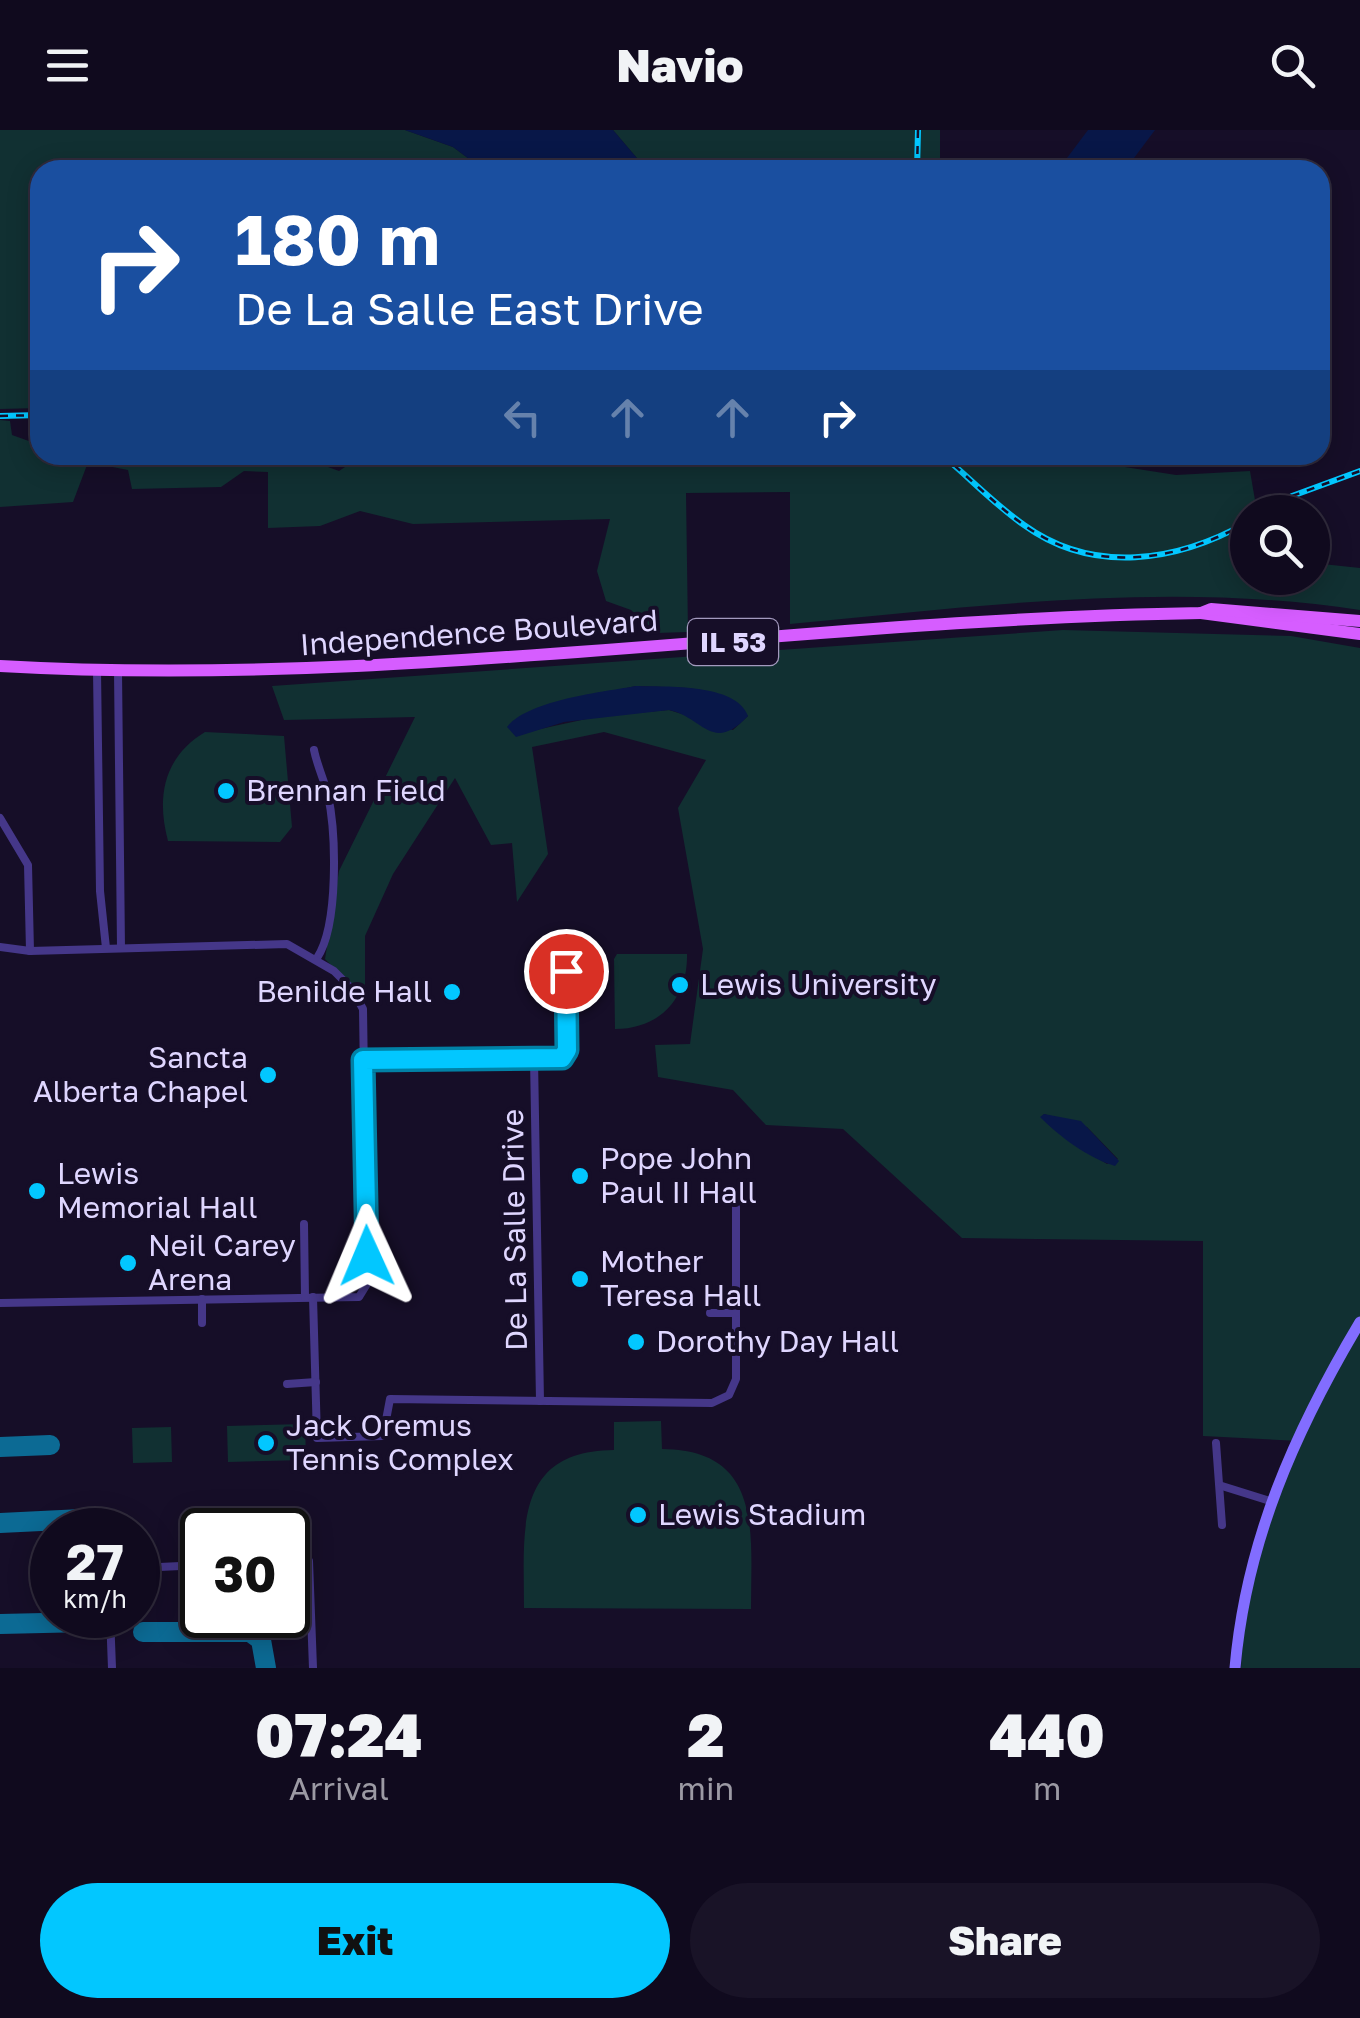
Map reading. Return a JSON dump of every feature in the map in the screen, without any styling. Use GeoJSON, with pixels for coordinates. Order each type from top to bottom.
{"type":"FeatureCollection","features":[{"type":"Feature","properties":{"kind":"main road","name":"Independence Boulevard"},"geometry":{"type":"LineString","coordinates":[[0,666],[118,670],[395,666],[1010,621],[1242,609],[1360,621]]}},
{"type":"Feature","properties":{"kind":"main road","name":"Independence Boulevard"},"geometry":{"type":"LineString","coordinates":[[1201,614],[1360,634]]}},
{"type":"Feature","properties":{"kind":"street"},"geometry":{"type":"LineString","coordinates":[[97,670],[106,948]]}},
{"type":"Feature","properties":{"kind":"street"},"geometry":{"type":"LineString","coordinates":[[118,670],[121,948]]}},
{"type":"Feature","properties":{"kind":"street"},"geometry":{"type":"LineString","coordinates":[[96,720],[108,708],[119,720]]}},
{"type":"Feature","properties":{"kind":"street"},"geometry":{"type":"LineString","coordinates":[[314,750],[328,797],[334,868],[327,931],[317,958]]}},
{"type":"Feature","properties":{"kind":"street"},"geometry":{"type":"LineString","coordinates":[[0,818],[30,875],[30,951]]}},
{"type":"Feature","properties":{"kind":"street"},"geometry":{"type":"LineString","coordinates":[[363,1060],[562,1058],[567,1050],[566,940]]}},
{"type":"Feature","properties":{"kind":"street"},"geometry":{"type":"LineString","coordinates":[[0,947],[30,951],[288,944],[317,958],[352,989],[363,1009],[367,1284],[359,1297],[0,1303]]}},
{"type":"Feature","properties":{"kind":"street","name":"De La Salle Drive"},"geometry":{"type":"LineString","coordinates":[[534,1060],[540,1401]]}},
{"type":"Feature","properties":{"kind":"street"},"geometry":{"type":"LineString","coordinates":[[304,1224],[317,1438],[383,1436],[390,1400],[712,1403],[729,1395],[736,1379],[736,1206]]}},
{"type":"Feature","properties":{"kind":"street"},"geometry":{"type":"LineString","coordinates":[[202,1299],[202,1323]]}},
{"type":"Feature","properties":{"kind":"street"},"geometry":{"type":"LineString","coordinates":[[710,1313],[736,1313]]}},
{"type":"Feature","properties":{"kind":"street"},"geometry":{"type":"LineString","coordinates":[[1235,1668],[1250,1570],[1270,1501],[1326,1380],[1360,1322]]}},
{"type":"Feature","properties":{"kind":"street"},"geometry":{"type":"LineString","coordinates":[[287,1384],[316,1382]]}},
{"type":"Feature","properties":{"kind":"street"},"geometry":{"type":"LineString","coordinates":[[1216,1443],[1222,1525]]}},
{"type":"Feature","properties":{"kind":"street"},"geometry":{"type":"LineString","coordinates":[[1222,1486],[1270,1501]]}},
{"type":"Feature","properties":{"kind":"street"},"geometry":{"type":"LineString","coordinates":[[310,1588],[313,1668]]}},
{"type":"Feature","properties":{"kind":"street"},"geometry":{"type":"LineString","coordinates":[[111,1638],[112,1668]]}},
{"type":"Feature","properties":{"kind":"green space"},"geometry":{"type":"Polygon","coordinates":[[[0,130],[405,130],[453,147],[471,160],[30,160],[30,408],[0,409],[0,130]]]}},
{"type":"Feature","properties":{"kind":"green space"},"geometry":{"type":"Polygon","coordinates":[[[613,130],[940,130],[940,160],[638,160],[613,130]]]}},
{"type":"Feature","properties":{"kind":"green space"},"geometry":{"type":"Polygon","coordinates":[[[0,420],[10,421],[12,435],[30,441],[30,465],[87,465],[73,502],[0,507],[0,420]]]}},
{"type":"Feature","properties":{"kind":"green space"},"geometry":{"type":"Polygon","coordinates":[[[102,465],[322,465],[339,471],[348,465],[1112,465],[1176,475],[1250,471],[1254,495],[1230,495],[1230,595],[1330,595],[1330,565],[1360,568],[1360,610],[1218,597],[1147,597],[1003,604],[790,624],[790,492],[686,493],[688,632],[656,633],[631,610],[606,601],[597,571],[610,519],[413,524],[360,511],[320,526],[268,528],[268,472],[244,471],[221,487],[132,489],[128,470],[102,465]]]}},
{"type":"Feature","properties":{"kind":"green space"},"geometry":{"type":"Polygon","coordinates":[[[1063,630],[1291,636],[1360,648],[1360,1668],[1241,1668],[1253,1581],[1299,1441],[1203,1436],[1203,1241],[962,1238],[843,1129],[766,1125],[733,1090],[658,1077],[655,1045],[690,1044],[703,949],[678,808],[706,760],[604,732],[532,747],[548,854],[517,902],[512,843],[491,845],[455,778],[393,874],[365,936],[365,999],[325,959],[339,871],[415,717],[284,720],[272,686],[1063,630]],[[636,686],[547,705],[531,731],[600,716],[669,710],[733,730],[748,716],[725,698],[697,689],[636,686]],[[1044,1114],[1041,1117],[1056,1131],[1107,1164],[1118,1159],[1087,1127],[1044,1114]]]}},
{"type":"Feature","properties":{"kind":"green space","name":"Brennan Field"},"geometry":{"type":"Polygon","coordinates":[[[205,732],[284,736],[292,827],[280,842],[168,841],[163,808],[167,779],[180,753],[205,732]]]}},
{"type":"Feature","properties":{"kind":"green space"},"geometry":{"type":"Polygon","coordinates":[[[617,954],[687,954],[677,997],[658,1017],[631,1028],[615,1029],[617,954]]]}},
{"type":"Feature","properties":{"kind":"green space","name":"Lewis Stadium"},"geometry":{"type":"Polygon","coordinates":[[[661,1421],[662,1449],[695,1453],[719,1464],[735,1480],[749,1525],[751,1609],[524,1608],[526,1524],[531,1500],[541,1480],[557,1464],[581,1454],[614,1450],[614,1422],[661,1421]]]}},
{"type":"Feature","properties":{"kind":"green space","name":"Jack Oremus Tennis Complex"},"geometry":{"type":"Polygon","coordinates":[[[305,1424],[306,1460],[228,1462],[227,1426],[305,1424]]]}},
{"type":"Feature","properties":{"kind":"green space"},"geometry":{"type":"Polygon","coordinates":[[[171,1427],[172,1462],[133,1463],[132,1428],[171,1427]]]}},
{"type":"Feature","properties":{"kind":"shaded area"},"geometry":{"type":"Polygon","coordinates":[[[405,130],[613,130],[638,160],[471,160],[453,147],[405,130]]]}},
{"type":"Feature","properties":{"kind":"shaded area"},"geometry":{"type":"Polygon","coordinates":[[[1088,130],[1155,130],[1132,160],[1066,160],[1088,130]]]}},
{"type":"Feature","properties":{"kind":"shaded area"},"geometry":{"type":"Polygon","coordinates":[[[636,686],[715,692],[741,705],[748,716],[736,727],[716,733],[669,710],[564,722],[516,737],[507,727],[531,710],[548,704],[636,686]]]}},
{"type":"Feature","properties":{"kind":"shaded area"},"geometry":{"type":"Polygon","coordinates":[[[1044,1114],[1081,1121],[1119,1161],[1115,1166],[1085,1152],[1048,1125],[1040,1117],[1044,1114]]]}},
{"type":"Feature","properties":{"kind":"taxiway"},"geometry":{"type":"LineString","coordinates":[[0,1447],[50,1445]]}},
{"type":"Feature","properties":{"kind":"taxiway"},"geometry":{"type":"LineString","coordinates":[[0,1523],[30,1522]]}},
{"type":"Feature","properties":{"kind":"taxiway"},"geometry":{"type":"LineString","coordinates":[[0,1624],[30,1623]]}},
{"type":"Feature","properties":{"kind":"taxiway"},"geometry":{"type":"LineString","coordinates":[[160,1632],[250,1632],[261,1640],[266,1668]]}},
{"type":"Feature","properties":{"kind":"railway"},"geometry":{"type":"LineString","coordinates":[[917,160],[918,130]]}},
{"type":"Feature","properties":{"kind":"railway"},"geometry":{"type":"LineString","coordinates":[[0,416],[30,415]]}},
{"type":"Feature","properties":{"kind":"railway"},"geometry":{"type":"LineString","coordinates":[[953,465],[1024,525],[1078,551],[1106,557],[1164,554],[1230,531]]}},
{"type":"Feature","properties":{"kind":"railway"},"geometry":{"type":"LineString","coordinates":[[1295,495],[1360,471]]}},
{"type":"Feature","properties":{"kind":"place","name":"Brennan Field"},"geometry":{"type":"Point","coordinates":[226,791]}},
{"type":"Feature","properties":{"kind":"place","name":"Lewis University"},"geometry":{"type":"Point","coordinates":[680,985]}},
{"type":"Feature","properties":{"kind":"place","name":"Benilde Hall"},"geometry":{"type":"Point","coordinates":[452,992]}},
{"type":"Feature","properties":{"kind":"place","name":"Sancta Alberta Chapel"},"geometry":{"type":"Point","coordinates":[268,1075]}},
{"type":"Feature","properties":{"kind":"place","name":"Pope John Paul II Hall"},"geometry":{"type":"Point","coordinates":[580,1176]}},
{"type":"Feature","properties":{"kind":"place","name":"Lewis Memorial Hall"},"geometry":{"type":"Point","coordinates":[37,1191]}},
{"type":"Feature","properties":{"kind":"place","name":"Neil Carey Arena"},"geometry":{"type":"Point","coordinates":[128,1263]}},
{"type":"Feature","properties":{"kind":"place","name":"Mother Teresa Hall"},"geometry":{"type":"Point","coordinates":[580,1279]}},
{"type":"Feature","properties":{"kind":"place","name":"Dorothy Day Hall"},"geometry":{"type":"Point","coordinates":[636,1342]}},
{"type":"Feature","properties":{"kind":"place","name":"Jack Oremus Tennis Complex"},"geometry":{"type":"Point","coordinates":[266,1443]}},
{"type":"Feature","properties":{"kind":"place","name":"Lewis Stadium"},"geometry":{"type":"Point","coordinates":[638,1515]}},
{"type":"Feature","properties":{"kind":"route"},"geometry":{"type":"LineString","coordinates":[[367,1256],[363,1060],[562,1058],[567,1050],[566,971]]}}]}
